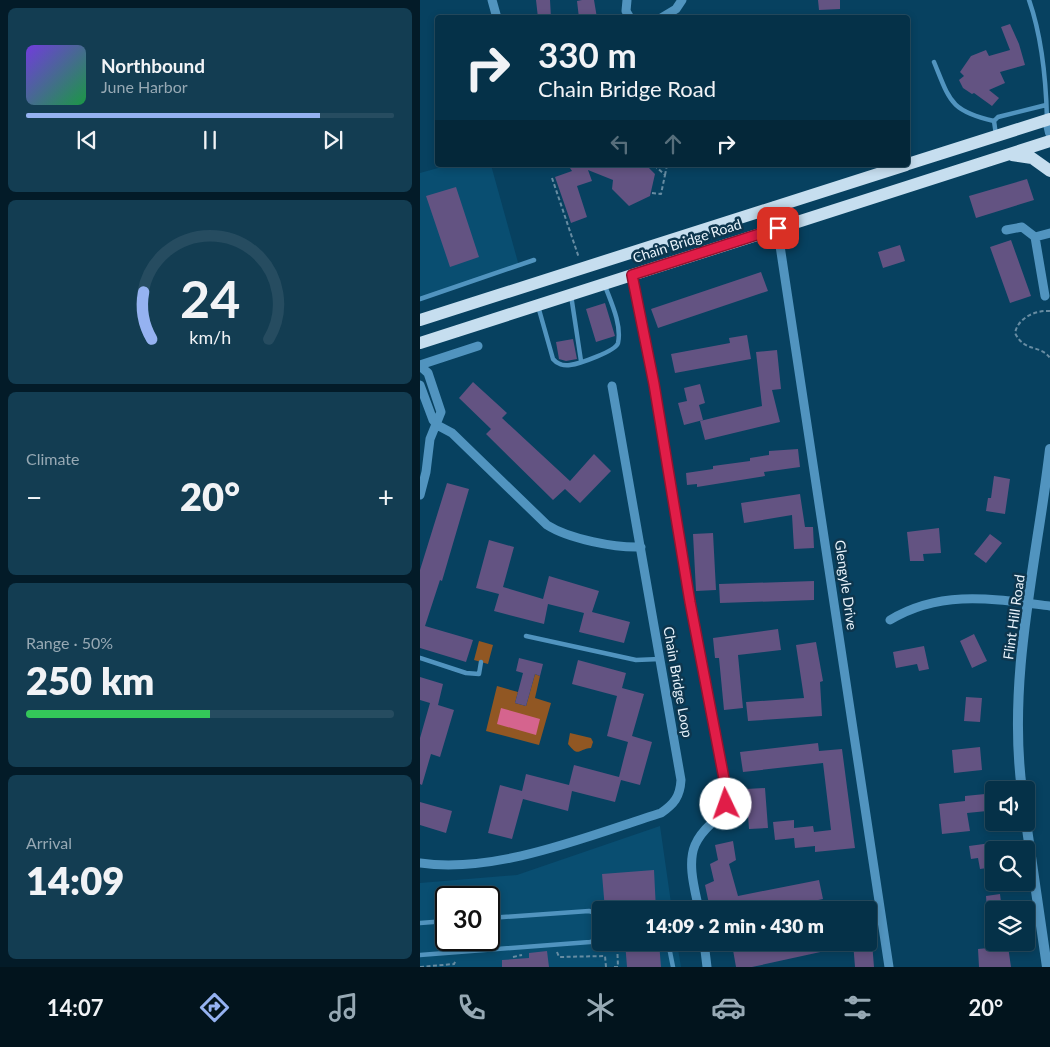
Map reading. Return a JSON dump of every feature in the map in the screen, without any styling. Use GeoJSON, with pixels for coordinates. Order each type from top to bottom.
{"type":"FeatureCollection","features":[{"type":"Feature","properties":{"kind":"main road","name":"Chain Bridge Road"},"geometry":{"type":"LineString","coordinates":[[910,164],[1048,119]]}},
{"type":"Feature","properties":{"kind":"main road","name":"Chain Bridge Road"},"geometry":{"type":"LineString","coordinates":[[420,342],[1050,141]]}},
{"type":"Feature","properties":{"kind":"main road"},"geometry":{"type":"LineString","coordinates":[[1007,155],[1032,158],[1050,171]]}},
{"type":"Feature","properties":{"kind":"main road","name":"Chain Bridge Road"},"geometry":{"type":"LineString","coordinates":[[420,320],[901,167]]}},
{"type":"Feature","properties":{"kind":"street"},"geometry":{"type":"LineString","coordinates":[[492,0],[496,15]]}},
{"type":"Feature","properties":{"kind":"street"},"geometry":{"type":"LineString","coordinates":[[627,0],[626,11],[628,15]]}},
{"type":"Feature","properties":{"kind":"street"},"geometry":{"type":"LineString","coordinates":[[666,15],[676,9],[682,0]]}},
{"type":"Feature","properties":{"kind":"street"},"geometry":{"type":"LineString","coordinates":[[1048,119],[1050,133]]}},
{"type":"Feature","properties":{"kind":"street","name":"Glengyle Drive"},"geometry":{"type":"LineString","coordinates":[[774,206],[890,967]]}},
{"type":"Feature","properties":{"kind":"street"},"geometry":{"type":"LineString","coordinates":[[1006,230],[1022,227],[1035,236],[1045,296]]}},
{"type":"Feature","properties":{"kind":"street"},"geometry":{"type":"LineString","coordinates":[[1035,236],[1050,233]]}},
{"type":"Feature","properties":{"kind":"street"},"geometry":{"type":"LineString","coordinates":[[632,275],[654,384],[690,602],[726,789],[726,804],[720,816],[701,835],[692,856],[697,901]]}},
{"type":"Feature","properties":{"kind":"street"},"geometry":{"type":"LineString","coordinates":[[420,495],[426,472],[430,439],[441,412],[428,373],[420,365],[478,346]]}},
{"type":"Feature","properties":{"kind":"street"},"geometry":{"type":"LineString","coordinates":[[420,385],[430,414],[437,425],[452,433],[541,520],[556,531],[625,548],[641,547]]}},
{"type":"Feature","properties":{"kind":"street","name":"Chain Bridge Loop"},"geometry":{"type":"LineString","coordinates":[[420,863],[491,861],[537,852],[661,813],[670,808],[680,793],[682,780],[612,386]]}},
{"type":"Feature","properties":{"kind":"street","name":"Flint Hill Road"},"geometry":{"type":"LineString","coordinates":[[1021,781],[1018,705],[1029,604],[1050,449]]}},
{"type":"Feature","properties":{"kind":"street"},"geometry":{"type":"LineString","coordinates":[[890,620],[914,607],[946,599],[991,598],[1050,606]]}},
{"type":"Feature","properties":{"kind":"street"},"geometry":{"type":"LineString","coordinates":[[1027,831],[1047,967]]}},
{"type":"Feature","properties":{"kind":"street"},"geometry":{"type":"LineString","coordinates":[[705,951],[707,967]]}},
{"type":"Feature","properties":{"kind":"lane"},"geometry":{"type":"LineString","coordinates":[[1029,0],[1035,17],[1041,51],[1048,119]]}},
{"type":"Feature","properties":{"kind":"lane"},"geometry":{"type":"LineString","coordinates":[[934,62],[950,101],[965,114],[994,120],[998,117],[1046,105]]}},
{"type":"Feature","properties":{"kind":"lane"},"geometry":{"type":"LineString","coordinates":[[994,120],[996,136]]}},
{"type":"Feature","properties":{"kind":"lane"},"geometry":{"type":"LineString","coordinates":[[420,299],[534,260]]}},
{"type":"Feature","properties":{"kind":"lane"},"geometry":{"type":"LineString","coordinates":[[538,305],[553,359],[559,364],[570,366],[604,355],[616,346],[618,342],[617,325],[605,284]]}},
{"type":"Feature","properties":{"kind":"lane"},"geometry":{"type":"LineString","coordinates":[[571,294],[581,361]]}},
{"type":"Feature","properties":{"kind":"lane"},"geometry":{"type":"LineString","coordinates":[[526,636],[636,660],[660,659]]}},
{"type":"Feature","properties":{"kind":"lane"},"geometry":{"type":"LineString","coordinates":[[420,658],[466,673],[478,674],[481,662]]}},
{"type":"Feature","properties":{"kind":"lane"},"geometry":{"type":"LineString","coordinates":[[500,917],[589,911],[594,912],[598,917],[599,936],[595,941],[590,942],[500,949]]}},
{"type":"Feature","properties":{"kind":"lane"},"geometry":{"type":"LineString","coordinates":[[420,923],[435,922]]}},
{"type":"Feature","properties":{"kind":"lane"},"geometry":{"type":"LineString","coordinates":[[420,955],[472,951]]}},
{"type":"Feature","properties":{"kind":"lane"},"geometry":{"type":"LineString","coordinates":[[670,951],[673,967]]}},
{"type":"Feature","properties":{"kind":"path"},"geometry":{"type":"LineString","coordinates":[[656,167],[665,175]]}},
{"type":"Feature","properties":{"kind":"path"},"geometry":{"type":"LineString","coordinates":[[652,194],[661,194],[667,167]]}},
{"type":"Feature","properties":{"kind":"path"},"geometry":{"type":"LineString","coordinates":[[552,178],[580,260]]}},
{"type":"Feature","properties":{"kind":"path"},"geometry":{"type":"LineString","coordinates":[[1050,311],[1041,310],[1022,319],[1015,333],[1025,346],[1040,349],[1050,358]]}},
{"type":"Feature","properties":{"kind":"path"},"geometry":{"type":"LineString","coordinates":[[556,950],[559,957],[605,956],[606,967]]}},
{"type":"Feature","properties":{"kind":"path"},"geometry":{"type":"LineString","coordinates":[[614,967],[618,967],[617,951]]}},
{"type":"Feature","properties":{"kind":"path"},"geometry":{"type":"LineString","coordinates":[[513,956],[522,956],[522,952]]}},
{"type":"Feature","properties":{"kind":"path"},"geometry":{"type":"LineString","coordinates":[[420,967],[454,964],[456,960],[465,960]]}},
{"type":"Feature","properties":{"kind":"shaded area"},"geometry":{"type":"Polygon","coordinates":[[[442,167],[492,167],[519,266],[420,299],[420,173],[442,167]]]}},
{"type":"Feature","properties":{"kind":"shaded area"},"geometry":{"type":"Polygon","coordinates":[[[479,641],[493,645],[488,664],[474,660],[479,641]]]}},
{"type":"Feature","properties":{"kind":"shaded area"},"geometry":{"type":"Polygon","coordinates":[[[535,674],[540,676],[535,698],[551,703],[539,745],[486,731],[497,686],[518,692],[515,703],[526,706],[535,674]]]}},
{"type":"Feature","properties":{"kind":"shaded area"},"geometry":{"type":"Polygon","coordinates":[[[501,708],[540,719],[536,735],[497,724],[501,708]]]}},
{"type":"Feature","properties":{"kind":"shaded area"},"geometry":{"type":"Polygon","coordinates":[[[570,733],[591,738],[593,742],[591,748],[579,752],[574,751],[568,744],[570,733]]]}},
{"type":"Feature","properties":{"kind":"shaded area"},"geometry":{"type":"Polygon","coordinates":[[[660,826],[671,901],[592,901],[592,951],[678,951],[681,967],[420,967],[420,883],[517,875],[660,826]]]}},
{"type":"Feature","properties":{"kind":"building"},"geometry":{"type":"Polygon","coordinates":[[[536,0],[550,0],[551,15],[538,15],[536,0]]]}},
{"type":"Feature","properties":{"kind":"building"},"geometry":{"type":"Polygon","coordinates":[[[594,0],[596,15],[579,15],[577,1],[594,0]]]}},
{"type":"Feature","properties":{"kind":"building"},"geometry":{"type":"Polygon","coordinates":[[[818,0],[840,0],[840,9],[819,10],[818,0]]]}},
{"type":"Feature","properties":{"kind":"building"},"geometry":{"type":"Polygon","coordinates":[[[1010,24],[1019,44],[1025,65],[1000,72],[1005,83],[989,90],[999,98],[992,106],[974,93],[972,94],[963,88],[959,80],[964,76],[960,72],[971,56],[986,50],[989,56],[1010,50],[1001,27],[1010,24]]]}},
{"type":"Feature","properties":{"kind":"building"},"geometry":{"type":"Polygon","coordinates":[[[569,167],[648,167],[655,174],[650,196],[629,206],[612,189],[613,180],[588,170],[592,181],[577,186],[587,217],[571,223],[555,177],[572,171],[569,167]]]}},
{"type":"Feature","properties":{"kind":"building"},"geometry":{"type":"Polygon","coordinates":[[[1027,179],[1034,200],[976,218],[969,196],[1027,179]]]}},
{"type":"Feature","properties":{"kind":"building"},"geometry":{"type":"Polygon","coordinates":[[[456,187],[479,257],[450,267],[426,196],[456,187]]]}},
{"type":"Feature","properties":{"kind":"building"},"geometry":{"type":"Polygon","coordinates":[[[1011,240],[1031,296],[1010,303],[990,247],[1011,240]]]}},
{"type":"Feature","properties":{"kind":"building"},"geometry":{"type":"Polygon","coordinates":[[[900,245],[905,261],[883,268],[878,252],[900,245]]]}},
{"type":"Feature","properties":{"kind":"building"},"geometry":{"type":"Polygon","coordinates":[[[761,272],[768,291],[658,328],[651,309],[761,272]]]}},
{"type":"Feature","properties":{"kind":"building"},"geometry":{"type":"Polygon","coordinates":[[[605,303],[615,336],[596,342],[586,309],[605,303]]]}},
{"type":"Feature","properties":{"kind":"building"},"geometry":{"type":"Polygon","coordinates":[[[747,335],[751,359],[675,373],[671,354],[730,343],[729,338],[747,335]]]}},
{"type":"Feature","properties":{"kind":"building"},"geometry":{"type":"Polygon","coordinates":[[[573,339],[577,359],[566,361],[559,359],[556,342],[573,339]]]}},
{"type":"Feature","properties":{"kind":"building"},"geometry":{"type":"Polygon","coordinates":[[[777,350],[781,389],[772,390],[780,422],[705,440],[700,421],[762,406],[756,352],[777,350]]]}},
{"type":"Feature","properties":{"kind":"building"},"geometry":{"type":"Polygon","coordinates":[[[473,382],[507,413],[502,418],[570,481],[594,454],[611,471],[580,503],[565,489],[553,500],[486,434],[491,429],[459,398],[473,382]]]}},
{"type":"Feature","properties":{"kind":"building"},"geometry":{"type":"Polygon","coordinates":[[[700,384],[705,403],[699,405],[703,420],[684,425],[678,403],[687,401],[684,388],[700,384]]]}},
{"type":"Feature","properties":{"kind":"building"},"geometry":{"type":"Polygon","coordinates":[[[798,449],[800,467],[764,472],[765,476],[697,487],[697,484],[687,485],[686,473],[713,469],[713,466],[750,461],[750,458],[769,455],[769,451],[798,449]]]}},
{"type":"Feature","properties":{"kind":"building"},"geometry":{"type":"Polygon","coordinates":[[[994,476],[1010,479],[1005,514],[986,511],[988,498],[991,498],[994,476]]]}},
{"type":"Feature","properties":{"kind":"building"},"geometry":{"type":"Polygon","coordinates":[[[447,483],[469,489],[442,581],[440,580],[425,626],[473,640],[466,662],[420,648],[420,570],[447,483]]]}},
{"type":"Feature","properties":{"kind":"building"},"geometry":{"type":"Polygon","coordinates":[[[800,494],[805,527],[813,527],[814,548],[794,549],[792,515],[744,523],[741,503],[800,494]]]}},
{"type":"Feature","properties":{"kind":"building"},"geometry":{"type":"Polygon","coordinates":[[[939,528],[941,553],[923,554],[924,561],[910,561],[907,532],[939,528]]]}},
{"type":"Feature","properties":{"kind":"building"},"geometry":{"type":"Polygon","coordinates":[[[713,533],[716,590],[696,591],[693,534],[713,533]]]}},
{"type":"Feature","properties":{"kind":"building"},"geometry":{"type":"Polygon","coordinates":[[[990,534],[1002,543],[986,563],[974,554],[990,534]]]}},
{"type":"Feature","properties":{"kind":"building"},"geometry":{"type":"Polygon","coordinates":[[[489,540],[514,547],[503,587],[543,599],[549,576],[599,591],[592,612],[630,622],[624,643],[579,632],[584,613],[548,604],[544,624],[494,611],[499,594],[476,588],[489,540]]]}},
{"type":"Feature","properties":{"kind":"building"},"geometry":{"type":"Polygon","coordinates":[[[814,581],[814,600],[720,603],[719,584],[814,581]]]}},
{"type":"Feature","properties":{"kind":"building"},"geometry":{"type":"Polygon","coordinates":[[[778,629],[781,650],[738,655],[743,708],[724,710],[719,658],[715,658],[713,638],[778,629]]]}},
{"type":"Feature","properties":{"kind":"building"},"geometry":{"type":"Polygon","coordinates":[[[974,634],[987,661],[972,668],[960,641],[974,634]]]}},
{"type":"Feature","properties":{"kind":"building"},"geometry":{"type":"Polygon","coordinates":[[[816,642],[823,681],[820,682],[822,716],[748,721],[746,702],[804,698],[796,645],[816,642]]]}},
{"type":"Feature","properties":{"kind":"building"},"geometry":{"type":"Polygon","coordinates":[[[924,646],[929,669],[919,671],[917,664],[896,668],[893,652],[924,646]]]}},
{"type":"Feature","properties":{"kind":"building"},"geometry":{"type":"Polygon","coordinates":[[[519,658],[543,664],[540,676],[535,674],[526,706],[515,703],[523,673],[516,671],[519,658]]]}},
{"type":"Feature","properties":{"kind":"building"},"geometry":{"type":"Polygon","coordinates":[[[578,660],[626,673],[622,688],[644,694],[632,736],[652,742],[640,785],[621,780],[615,802],[572,791],[568,811],[523,799],[512,839],[488,833],[500,785],[522,791],[526,774],[569,785],[574,765],[619,777],[628,742],[607,736],[617,696],[572,684],[578,660]]]}},
{"type":"Feature","properties":{"kind":"building"},"geometry":{"type":"Polygon","coordinates":[[[420,677],[443,684],[438,705],[454,710],[440,757],[431,754],[422,785],[420,784],[420,738],[430,703],[420,700],[420,677]]]}},
{"type":"Feature","properties":{"kind":"building"},"geometry":{"type":"Polygon","coordinates":[[[966,697],[982,698],[980,722],[964,721],[966,697]]]}},
{"type":"Feature","properties":{"kind":"building"},"geometry":{"type":"Polygon","coordinates":[[[818,743],[819,751],[842,749],[855,848],[815,852],[815,846],[795,848],[794,838],[775,840],[773,822],[794,820],[794,828],[813,826],[814,832],[831,830],[823,763],[743,772],[740,752],[818,743]]]}},
{"type":"Feature","properties":{"kind":"building"},"geometry":{"type":"Polygon","coordinates":[[[980,747],[982,770],[954,773],[952,750],[980,747]]]}},
{"type":"Feature","properties":{"kind":"building"},"geometry":{"type":"Polygon","coordinates":[[[765,788],[768,828],[749,829],[746,789],[765,788]]]}},
{"type":"Feature","properties":{"kind":"building"},"geometry":{"type":"Polygon","coordinates":[[[985,794],[985,811],[967,813],[970,831],[942,834],[939,804],[965,801],[965,796],[985,794]]]}},
{"type":"Feature","properties":{"kind":"building"},"geometry":{"type":"Polygon","coordinates":[[[420,802],[452,811],[446,833],[420,825],[420,802]]]}},
{"type":"Feature","properties":{"kind":"building"},"geometry":{"type":"Polygon","coordinates":[[[733,841],[736,860],[729,864],[738,896],[819,880],[823,899],[814,901],[708,901],[705,885],[714,881],[710,864],[718,860],[715,845],[733,841]]]}},
{"type":"Feature","properties":{"kind":"building"},"geometry":{"type":"Polygon","coordinates":[[[985,844],[985,868],[980,869],[978,858],[971,859],[969,846],[985,844]]]}},
{"type":"Feature","properties":{"kind":"building"},"geometry":{"type":"Polygon","coordinates":[[[654,870],[656,901],[604,901],[602,874],[654,870]]]}},
{"type":"Feature","properties":{"kind":"building"},"geometry":{"type":"Polygon","coordinates":[[[1000,894],[1001,901],[986,901],[986,896],[1000,894]]]}},
{"type":"Feature","properties":{"kind":"building"},"geometry":{"type":"Polygon","coordinates":[[[985,948],[985,951],[1009,951],[1011,967],[979,967],[978,949],[985,948]]]}},
{"type":"Feature","properties":{"kind":"building"},"geometry":{"type":"Polygon","coordinates":[[[547,951],[549,967],[502,967],[502,960],[529,958],[529,953],[547,951]]]}},
{"type":"Feature","properties":{"kind":"building"},"geometry":{"type":"Polygon","coordinates":[[[626,951],[660,951],[661,967],[627,967],[626,951]]]}},
{"type":"Feature","properties":{"kind":"building"},"geometry":{"type":"Polygon","coordinates":[[[733,951],[825,951],[752,967],[736,967],[733,951]]]}},
{"type":"Feature","properties":{"kind":"building"},"geometry":{"type":"Polygon","coordinates":[[[854,951],[873,951],[874,967],[855,967],[854,951]]]}},
{"type":"Feature","properties":{"kind":"route"},"geometry":{"type":"LineString","coordinates":[[726,804],[726,789],[690,602],[654,384],[632,275],[778,228]]}}]}
